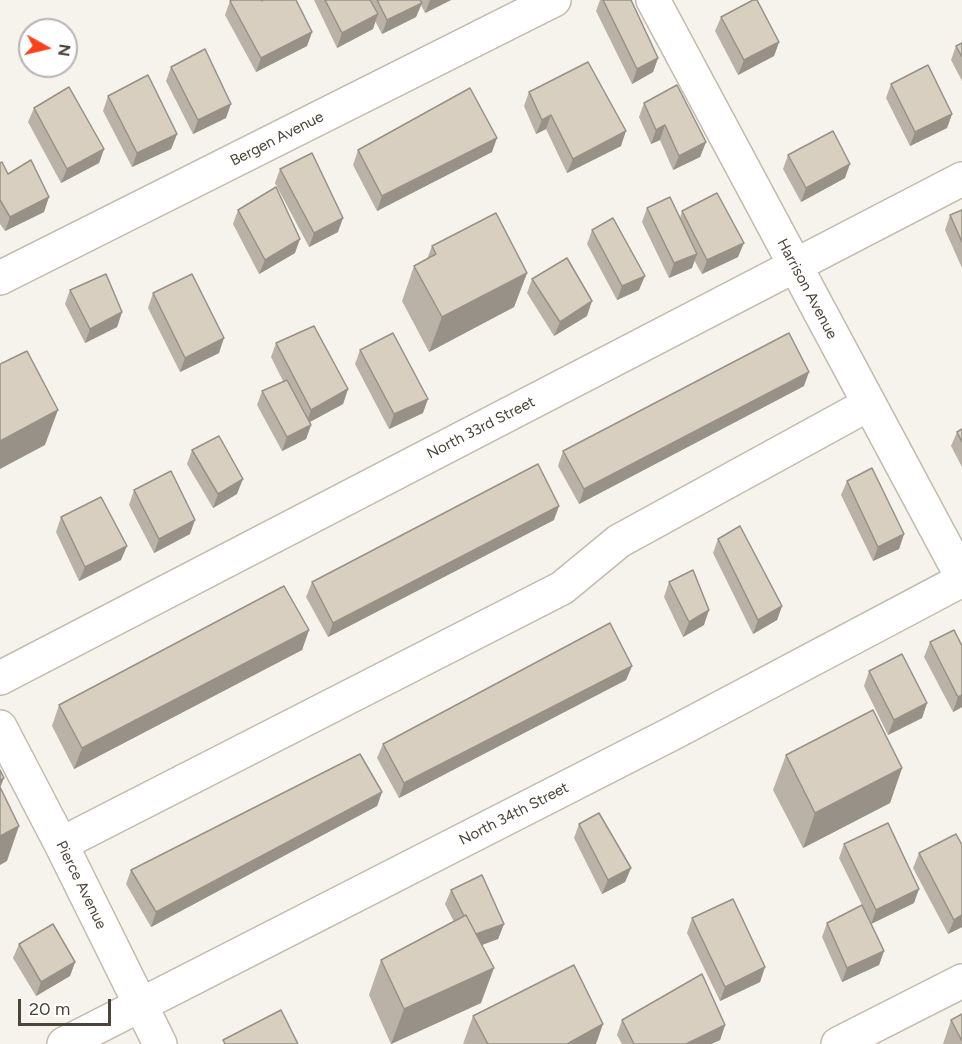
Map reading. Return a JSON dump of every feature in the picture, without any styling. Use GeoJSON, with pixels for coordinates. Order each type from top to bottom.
{"type":"FeatureCollection","features":[{"type":"Feature","properties":{"kind":"street","name":"Bergen Avenue"},"geometry":{"type":"LineString","coordinates":[[0,278],[554,0]]}},
{"type":"Feature","properties":{"kind":"street","name":"Harrison Avenue"},"geometry":{"type":"LineString","coordinates":[[653,0],[962,579]]}},
{"type":"Feature","properties":{"kind":"street","name":"North 33rd Street"},"geometry":{"type":"LineString","coordinates":[[0,678],[962,180]]}},
{"type":"Feature","properties":{"kind":"street"},"geometry":{"type":"LineString","coordinates":[[61,844],[562,588],[619,542],[869,404]]}},
{"type":"Feature","properties":{"kind":"street","name":"North 34th Street"},"geometry":{"type":"LineString","coordinates":[[64,1044],[675,732],[962,579]]}},
{"type":"Feature","properties":{"kind":"street","name":"Pierce Avenue"},"geometry":{"type":"LineString","coordinates":[[0,727],[160,1044]]}},
{"type":"Feature","properties":{"kind":"street"},"geometry":{"type":"LineString","coordinates":[[838,1044],[962,981]]}},
{"type":"Feature","properties":{"kind":"building"},"geometry":{"type":"Polygon","coordinates":[[[296,0],[312,32],[261,58],[230,1],[296,0]]]}},
{"type":"Feature","properties":{"kind":"building"},"geometry":{"type":"Polygon","coordinates":[[[325,0],[370,0],[378,14],[342,33],[325,0]]]}},
{"type":"Feature","properties":{"kind":"building"},"geometry":{"type":"Polygon","coordinates":[[[377,0],[420,0],[422,3],[387,20],[377,0]]]}},
{"type":"Feature","properties":{"kind":"building"},"geometry":{"type":"Polygon","coordinates":[[[603,0],[631,0],[658,58],[637,69],[603,0]]]}},
{"type":"Feature","properties":{"kind":"building"},"geometry":{"type":"Polygon","coordinates":[[[757,0],[779,42],[744,60],[721,17],[757,0]]]}},
{"type":"Feature","properties":{"kind":"building"},"geometry":{"type":"Polygon","coordinates":[[[962,43],[962,57],[956,46],[962,43]]]}},
{"type":"Feature","properties":{"kind":"building"},"geometry":{"type":"Polygon","coordinates":[[[205,49],[231,104],[198,120],[171,67],[205,49]]]}},
{"type":"Feature","properties":{"kind":"building"},"geometry":{"type":"Polygon","coordinates":[[[588,62],[626,131],[573,159],[551,115],[542,120],[529,92],[588,62]]]}},
{"type":"Feature","properties":{"kind":"building"},"geometry":{"type":"Polygon","coordinates":[[[928,65],[952,114],[915,132],[891,84],[928,65]]]}},
{"type":"Feature","properties":{"kind":"building"},"geometry":{"type":"Polygon","coordinates":[[[148,75],[177,134],[137,153],[108,96],[148,75]]]}},
{"type":"Feature","properties":{"kind":"building"},"geometry":{"type":"Polygon","coordinates":[[[677,85],[706,142],[679,156],[665,125],[656,130],[644,103],[677,85]]]}},
{"type":"Feature","properties":{"kind":"building"},"geometry":{"type":"Polygon","coordinates":[[[69,87],[104,149],[67,169],[34,108],[69,87]]]}},
{"type":"Feature","properties":{"kind":"building"},"geometry":{"type":"Polygon","coordinates":[[[470,88],[497,138],[382,196],[358,150],[470,88]]]}},
{"type":"Feature","properties":{"kind":"building"},"geometry":{"type":"Polygon","coordinates":[[[833,131],[850,164],[806,188],[788,155],[833,131]]]}},
{"type":"Feature","properties":{"kind":"building"},"geometry":{"type":"Polygon","coordinates":[[[312,153],[343,218],[314,233],[280,169],[312,153]]]}},
{"type":"Feature","properties":{"kind":"building"},"geometry":{"type":"Polygon","coordinates":[[[31,160],[49,197],[10,217],[0,200],[0,163],[2,162],[8,174],[31,160]]]}},
{"type":"Feature","properties":{"kind":"building"},"geometry":{"type":"Polygon","coordinates":[[[276,187],[300,239],[265,260],[238,210],[276,187]]]}},
{"type":"Feature","properties":{"kind":"building"},"geometry":{"type":"Polygon","coordinates":[[[717,193],[744,243],[707,260],[682,211],[717,193]]]}},
{"type":"Feature","properties":{"kind":"building"},"geometry":{"type":"Polygon","coordinates":[[[670,197],[697,254],[674,263],[647,208],[670,197]]]}},
{"type":"Feature","properties":{"kind":"building"},"geometry":{"type":"Polygon","coordinates":[[[962,210],[962,242],[950,215],[962,210]]]}},
{"type":"Feature","properties":{"kind":"building"},"geometry":{"type":"Polygon","coordinates":[[[496,213],[527,273],[442,317],[414,266],[436,254],[432,246],[496,213]]]}},
{"type":"Feature","properties":{"kind":"building"},"geometry":{"type":"Polygon","coordinates":[[[613,218],[645,276],[622,286],[592,230],[613,218]]]}},
{"type":"Feature","properties":{"kind":"building"},"geometry":{"type":"Polygon","coordinates":[[[567,258],[592,301],[560,322],[532,279],[567,258]]]}},
{"type":"Feature","properties":{"kind":"building"},"geometry":{"type":"Polygon","coordinates":[[[106,274],[122,312],[90,329],[70,290],[106,274]]]}},
{"type":"Feature","properties":{"kind":"building"},"geometry":{"type":"Polygon","coordinates":[[[192,274],[224,338],[185,358],[153,293],[192,274]]]}},
{"type":"Feature","properties":{"kind":"building"},"geometry":{"type":"Polygon","coordinates":[[[314,326],[348,389],[311,410],[276,343],[314,326]]]}},
{"type":"Feature","properties":{"kind":"building"},"geometry":{"type":"Polygon","coordinates":[[[393,333],[428,399],[394,414],[360,350],[393,333]]]}},
{"type":"Feature","properties":{"kind":"building"},"geometry":{"type":"Polygon","coordinates":[[[789,333],[809,372],[584,489],[563,451],[789,333]]]}},
{"type":"Feature","properties":{"kind":"building"},"geometry":{"type":"Polygon","coordinates":[[[27,351],[58,410],[0,441],[0,364],[27,351]]]}},
{"type":"Feature","properties":{"kind":"building"},"geometry":{"type":"Polygon","coordinates":[[[287,380],[311,425],[287,437],[262,391],[287,380]]]}},
{"type":"Feature","properties":{"kind":"building"},"geometry":{"type":"Polygon","coordinates":[[[962,429],[962,442],[957,432],[962,429]]]}},
{"type":"Feature","properties":{"kind":"building"},"geometry":{"type":"Polygon","coordinates":[[[219,436],[243,479],[218,494],[192,450],[219,436]]]}},
{"type":"Feature","properties":{"kind":"building"},"geometry":{"type":"Polygon","coordinates":[[[538,464],[559,506],[333,623],[312,582],[538,464]]]}},
{"type":"Feature","properties":{"kind":"building"},"geometry":{"type":"Polygon","coordinates":[[[872,468],[904,534],[878,547],[847,481],[872,468]]]}},
{"type":"Feature","properties":{"kind":"building"},"geometry":{"type":"Polygon","coordinates":[[[171,471],[195,520],[159,539],[134,490],[171,471]]]}},
{"type":"Feature","properties":{"kind":"building"},"geometry":{"type":"Polygon","coordinates":[[[101,497],[127,546],[85,567],[61,517],[101,497]]]}},
{"type":"Feature","properties":{"kind":"building"},"geometry":{"type":"Polygon","coordinates":[[[740,526],[782,606],[758,620],[718,539],[740,526]]]}},
{"type":"Feature","properties":{"kind":"building"},"geometry":{"type":"Polygon","coordinates":[[[693,570],[709,610],[689,622],[669,582],[693,570]]]}},
{"type":"Feature","properties":{"kind":"building"},"geometry":{"type":"Polygon","coordinates":[[[284,586],[309,630],[82,748],[59,705],[284,586]]]}},
{"type":"Feature","properties":{"kind":"building"},"geometry":{"type":"Polygon","coordinates":[[[610,623],[632,666],[404,783],[383,744],[610,623]]]}},
{"type":"Feature","properties":{"kind":"building"},"geometry":{"type":"Polygon","coordinates":[[[954,630],[962,646],[962,695],[958,697],[930,642],[954,630]]]}},
{"type":"Feature","properties":{"kind":"building"},"geometry":{"type":"Polygon","coordinates":[[[902,654],[927,703],[894,720],[869,671],[902,654]]]}},
{"type":"Feature","properties":{"kind":"building"},"geometry":{"type":"Polygon","coordinates":[[[873,710],[902,768],[815,813],[786,755],[873,710]]]}},
{"type":"Feature","properties":{"kind":"building"},"geometry":{"type":"Polygon","coordinates":[[[360,754],[382,792],[156,912],[131,870],[360,754]]]}},
{"type":"Feature","properties":{"kind":"building"},"geometry":{"type":"Polygon","coordinates":[[[0,787],[19,826],[0,836],[0,787]]]}},
{"type":"Feature","properties":{"kind":"building"},"geometry":{"type":"Polygon","coordinates":[[[599,813],[631,868],[608,880],[579,824],[599,813]]]}},
{"type":"Feature","properties":{"kind":"building"},"geometry":{"type":"Polygon","coordinates":[[[888,823],[919,889],[876,910],[844,844],[888,823]]]}},
{"type":"Feature","properties":{"kind":"building"},"geometry":{"type":"Polygon","coordinates":[[[956,834],[962,845],[962,915],[954,920],[919,853],[956,834]]]}},
{"type":"Feature","properties":{"kind":"building"},"geometry":{"type":"Polygon","coordinates":[[[482,875],[504,924],[476,934],[451,890],[482,875]]]}},
{"type":"Feature","properties":{"kind":"building"},"geometry":{"type":"Polygon","coordinates":[[[733,899],[765,967],[725,987],[692,918],[733,899]]]}},
{"type":"Feature","properties":{"kind":"building"},"geometry":{"type":"Polygon","coordinates":[[[862,905],[884,951],[847,968],[827,923],[862,905]]]}},
{"type":"Feature","properties":{"kind":"building"},"geometry":{"type":"Polygon","coordinates":[[[466,915],[494,968],[404,1009],[381,960],[466,915]]]}},
{"type":"Feature","properties":{"kind":"building"},"geometry":{"type":"Polygon","coordinates":[[[53,924],[75,962],[41,982],[19,944],[53,924]]]}},
{"type":"Feature","properties":{"kind":"building"},"geometry":{"type":"Polygon","coordinates":[[[574,965],[603,1024],[567,1044],[488,1044],[473,1016],[574,965]]]}},
{"type":"Feature","properties":{"kind":"building"},"geometry":{"type":"Polygon","coordinates":[[[702,974],[725,1025],[686,1044],[634,1044],[622,1020],[702,974]]]}},
{"type":"Feature","properties":{"kind":"building"},"geometry":{"type":"Polygon","coordinates":[[[281,1010],[298,1044],[225,1044],[223,1040],[281,1010]]]}},
{"type":"Feature","properties":{"kind":"building"},"geometry":{"type":"Polygon","coordinates":[[[962,1014],[962,1041],[951,1020],[962,1014]]]}}]}
